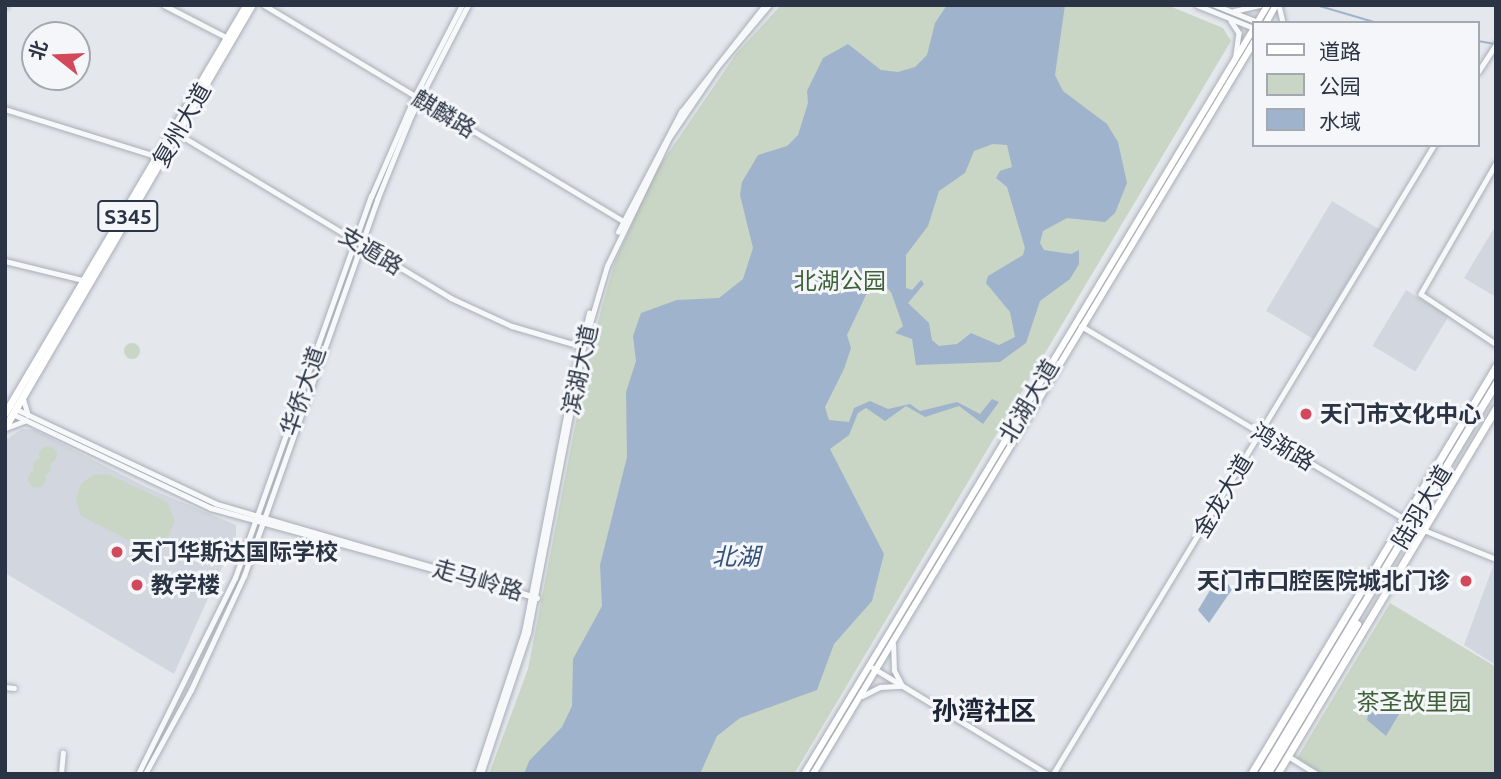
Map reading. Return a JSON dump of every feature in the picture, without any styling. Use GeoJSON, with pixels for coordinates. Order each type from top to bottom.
{"type":"FeatureCollection","features":[{"type":"Feature","properties":{"kind":"main road","name":"复州大道"},"geometry":{"type":"LineString","coordinates":[[10,411],[23,396],[246,5]]}},
{"type":"Feature","properties":{"kind":"main road","name":"复州大道"},"geometry":{"type":"LineString","coordinates":[[229,38],[252,5]]}},
{"type":"Feature","properties":{"kind":"main road"},"geometry":{"type":"LineString","coordinates":[[1259,21],[1268,5]]}},
{"type":"Feature","properties":{"kind":"main road"},"geometry":{"type":"LineString","coordinates":[[1267,21],[1278,5]]}},
{"type":"Feature","properties":{"kind":"main road","name":"北湖大道"},"geometry":{"type":"LineString","coordinates":[[804,774],[873,668],[1239,60],[1252,32]]}},
{"type":"Feature","properties":{"kind":"main road","name":"北湖大道"},"geometry":{"type":"LineString","coordinates":[[1239,60],[1252,44]]}},
{"type":"Feature","properties":{"kind":"main road","name":"复州大道"},"geometry":{"type":"LineString","coordinates":[[5,428],[10,411],[83,280],[156,156],[174,131]]}},
{"type":"Feature","properties":{"kind":"main road","name":"北湖大道"},"geometry":{"type":"LineString","coordinates":[[813,774],[857,701],[873,668],[894,639],[1079,325]]}},
{"type":"Feature","properties":{"kind":"main road"},"geometry":{"type":"LineString","coordinates":[[1251,774],[1389,544],[1410,523],[1496,366]]}},
{"type":"Feature","properties":{"kind":"main road","name":"陆羽大道"},"geometry":{"type":"LineString","coordinates":[[1261,774],[1496,383]]}},
{"type":"Feature","properties":{"kind":"main road","name":"陆羽大道"},"geometry":{"type":"LineString","coordinates":[[1267,774],[1315,694],[1410,523],[1496,392]]}},
{"type":"Feature","properties":{"kind":"main road"},"geometry":{"type":"LineString","coordinates":[[1277,774],[1496,408]]}},
{"type":"Feature","properties":{"kind":"main road"},"geometry":{"type":"LineString","coordinates":[[1410,523],[1413,548]]}},
{"type":"Feature","properties":{"kind":"main road"},"geometry":{"type":"LineString","coordinates":[[1315,694],[1331,685]]}},
{"type":"Feature","properties":{"kind":"main road"},"geometry":{"type":"LineString","coordinates":[[1281,740],[1287,712]]}},
{"type":"Feature","properties":{"kind":"street"},"geometry":{"type":"LineString","coordinates":[[164,5],[229,38]]}},
{"type":"Feature","properties":{"kind":"street","name":"麒麟路"},"geometry":{"type":"LineString","coordinates":[[264,5],[624,221]]}},
{"type":"Feature","properties":{"kind":"street","name":"华侨大道"},"geometry":{"type":"LineString","coordinates":[[138,774],[200,656],[258,521],[358,243],[417,98],[462,5]]}},
{"type":"Feature","properties":{"kind":"street","name":"华侨大道"},"geometry":{"type":"LineString","coordinates":[[417,98],[468,5]]}},
{"type":"Feature","properties":{"kind":"street"},"geometry":{"type":"LineString","coordinates":[[1197,5],[1252,21]]}},
{"type":"Feature","properties":{"kind":"street"},"geometry":{"type":"LineString","coordinates":[[1214,5],[1252,27]]}},
{"type":"Feature","properties":{"kind":"street"},"geometry":{"type":"LineString","coordinates":[[1226,13],[1248,11],[1260,5]]}},
{"type":"Feature","properties":{"kind":"street","name":"滨湖大道"},"geometry":{"type":"LineString","coordinates":[[479,774],[503,706],[534,598],[582,347],[624,221],[681,112],[764,6]]}},
{"type":"Feature","properties":{"kind":"street"},"geometry":{"type":"LineString","coordinates":[[1226,13],[1239,33],[1239,60]]}},
{"type":"Feature","properties":{"kind":"street"},"geometry":{"type":"LineString","coordinates":[[1480,68],[1494,46]]}},
{"type":"Feature","properties":{"kind":"street"},"geometry":{"type":"LineString","coordinates":[[1239,60],[1252,50]]}},
{"type":"Feature","properties":{"kind":"street"},"geometry":{"type":"LineString","coordinates":[[5,109],[156,156]]}},
{"type":"Feature","properties":{"kind":"street","name":"支遁路"},"geometry":{"type":"LineString","coordinates":[[174,131],[358,243],[485,314],[582,347]]}},
{"type":"Feature","properties":{"kind":"street","name":"金龙大道"},"geometry":{"type":"LineString","coordinates":[[1054,774],[1433,147]]}},
{"type":"Feature","properties":{"kind":"street"},"geometry":{"type":"LineString","coordinates":[[1496,164],[1421,294],[1496,344]]}},
{"type":"Feature","properties":{"kind":"street","name":"华侨大道"},"geometry":{"type":"LineString","coordinates":[[145,774],[218,634],[264,523],[358,243]]}},
{"type":"Feature","properties":{"kind":"street"},"geometry":{"type":"LineString","coordinates":[[5,261],[83,280]]}},
{"type":"Feature","properties":{"kind":"street","name":"鸿渐路"},"geometry":{"type":"LineString","coordinates":[[1079,325],[1410,523],[1496,559]]}},
{"type":"Feature","properties":{"kind":"street"},"geometry":{"type":"LineString","coordinates":[[5,428],[27,418],[23,396]]}},
{"type":"Feature","properties":{"kind":"street","name":"走马岭路"},"geometry":{"type":"LineString","coordinates":[[10,411],[177,494],[264,523],[534,598]]}},
{"type":"Feature","properties":{"kind":"street"},"geometry":{"type":"LineString","coordinates":[[894,639],[892,663],[902,686]]}},
{"type":"Feature","properties":{"kind":"street"},"geometry":{"type":"LineString","coordinates":[[873,668],[1047,774]]}},
{"type":"Feature","properties":{"kind":"street"},"geometry":{"type":"LineString","coordinates":[[857,701],[880,687],[902,686]]}},
{"type":"Feature","properties":{"kind":"street"},"geometry":{"type":"LineString","coordinates":[[5,687],[14,688]]}},
{"type":"Feature","properties":{"kind":"street"},"geometry":{"type":"LineString","coordinates":[[61,774],[63,753]]}},
{"type":"Feature","properties":{"kind":"street"},"geometry":{"type":"LineString","coordinates":[[1288,756],[1317,774]]}},
{"type":"Feature","properties":{"kind":"shaded area"},"geometry":{"type":"Polygon","coordinates":[[[1332,201],[1379,229],[1313,339],[1266,311],[1332,201]]]}},
{"type":"Feature","properties":{"kind":"shaded area"},"geometry":{"type":"Polygon","coordinates":[[[1496,225],[1495,242],[1496,297],[1464,278],[1496,225]]]}},
{"type":"Feature","properties":{"kind":"shaded area"},"geometry":{"type":"Polygon","coordinates":[[[1406,290],[1449,316],[1415,371],[1373,346],[1406,290]]]}},
{"type":"Feature","properties":{"kind":"shaded area","name":"天门华斯达国际学校"},"geometry":{"type":"Polygon","coordinates":[[[22,429],[35,430],[146,487],[236,525],[236,536],[174,674],[5,573],[5,440],[22,429]]]}},
{"type":"Feature","properties":{"kind":"shaded area"},"geometry":{"type":"Polygon","coordinates":[[[1496,562],[1496,665],[1464,645],[1496,562]]]}},
{"type":"Feature","properties":{"kind":"green space","name":"北湖公园"},"geometry":{"type":"Polygon","coordinates":[[[781,5],[1167,5],[1223,28],[1231,41],[794,774],[489,774],[528,669],[589,354],[614,264],[654,174],[736,54],[781,5]]]}},
{"type":"Feature","properties":{"kind":"green space"},"geometry":{"type":"Polygon","coordinates":[[[132,343],[138,345],[138,357],[132,359],[126,357],[124,351],[126,345],[132,343]]]}},
{"type":"Feature","properties":{"kind":"green space"},"geometry":{"type":"Polygon","coordinates":[[[44,446],[52,446],[57,455],[55,462],[44,464],[39,459],[39,451],[44,446]]]}},
{"type":"Feature","properties":{"kind":"green space"},"geometry":{"type":"Polygon","coordinates":[[[38,458],[46,458],[51,467],[49,474],[38,476],[33,471],[33,463],[38,458]]]}},
{"type":"Feature","properties":{"kind":"green space"},"geometry":{"type":"Polygon","coordinates":[[[33,470],[41,470],[46,479],[44,486],[33,488],[28,483],[28,475],[33,470]]]}},
{"type":"Feature","properties":{"kind":"green space"},"geometry":{"type":"Polygon","coordinates":[[[108,474],[167,502],[175,521],[166,541],[142,547],[81,516],[76,499],[81,484],[93,475],[108,474]]]}},
{"type":"Feature","properties":{"kind":"green space","name":"茶圣故里园"},"geometry":{"type":"Polygon","coordinates":[[[1390,603],[1496,667],[1496,774],[1322,774],[1297,758],[1390,603]]]}},
{"type":"Feature","properties":{"kind":"water","name":"北湖"},"geometry":{"type":"Polygon","coordinates":[[[947,5],[1065,5],[1055,75],[1063,91],[1107,124],[1118,142],[1127,183],[1115,213],[1105,222],[1067,218],[1043,231],[1040,243],[1044,250],[1071,254],[1079,250],[1079,264],[1070,279],[1040,301],[1026,343],[1000,362],[916,365],[912,339],[895,333],[903,326],[891,292],[884,285],[866,295],[847,335],[851,348],[844,369],[825,407],[829,420],[849,422],[854,408],[870,401],[888,409],[910,404],[920,411],[957,402],[980,414],[992,399],[999,402],[983,424],[959,406],[925,417],[906,406],[885,421],[866,408],[858,413],[849,435],[830,449],[884,554],[872,601],[834,644],[817,690],[740,718],[717,736],[700,774],[524,774],[529,761],[562,727],[572,706],[573,659],[602,606],[600,565],[627,457],[626,392],[636,361],[633,336],[641,313],[677,300],[719,298],[743,279],[753,248],[740,195],[742,182],[758,155],[787,146],[798,135],[808,103],[807,91],[823,58],[848,44],[881,70],[898,72],[915,67],[927,55],[935,23],[947,5]],[[993,144],[974,151],[965,173],[939,191],[928,226],[906,255],[906,288],[912,290],[921,280],[924,284],[908,303],[929,323],[932,340],[939,346],[957,344],[971,333],[999,345],[1015,337],[1010,312],[986,283],[988,276],[1023,255],[1025,248],[1007,187],[996,178],[1000,171],[1012,167],[1007,145],[993,144]]]}},
{"type":"Feature","properties":{"kind":"water"},"geometry":{"type":"Polygon","coordinates":[[[1218,577],[1233,588],[1209,623],[1198,610],[1218,577]]]}},
{"type":"Feature","properties":{"kind":"water"},"geometry":{"type":"Polygon","coordinates":[[[1379,700],[1402,709],[1386,736],[1367,720],[1370,705],[1379,700]]]}},
{"type":"Feature","properties":{"kind":"waterway"},"geometry":{"type":"LineString","coordinates":[[1316,5],[1370,21]]}},
{"type":"Feature","properties":{"kind":"waterway"},"geometry":{"type":"LineString","coordinates":[[1480,41],[1495,44]]}},
{"type":"Feature","properties":{"kind":"place","name":"天门市文化中心"},"geometry":{"type":"Point","coordinates":[1306,414]}},
{"type":"Feature","properties":{"kind":"place","name":"天门华斯达国际学校"},"geometry":{"type":"Point","coordinates":[117,552]}},
{"type":"Feature","properties":{"kind":"place","name":"天门市口腔医院城北门诊"},"geometry":{"type":"Point","coordinates":[1466,581]}},
{"type":"Feature","properties":{"kind":"place","name":"教学楼"},"geometry":{"type":"Point","coordinates":[137,585]}},
{"type":"Feature","properties":{"kind":"district","name":"孙湾社区"},"geometry":{"type":"Point","coordinates":[984,711]}}]}
